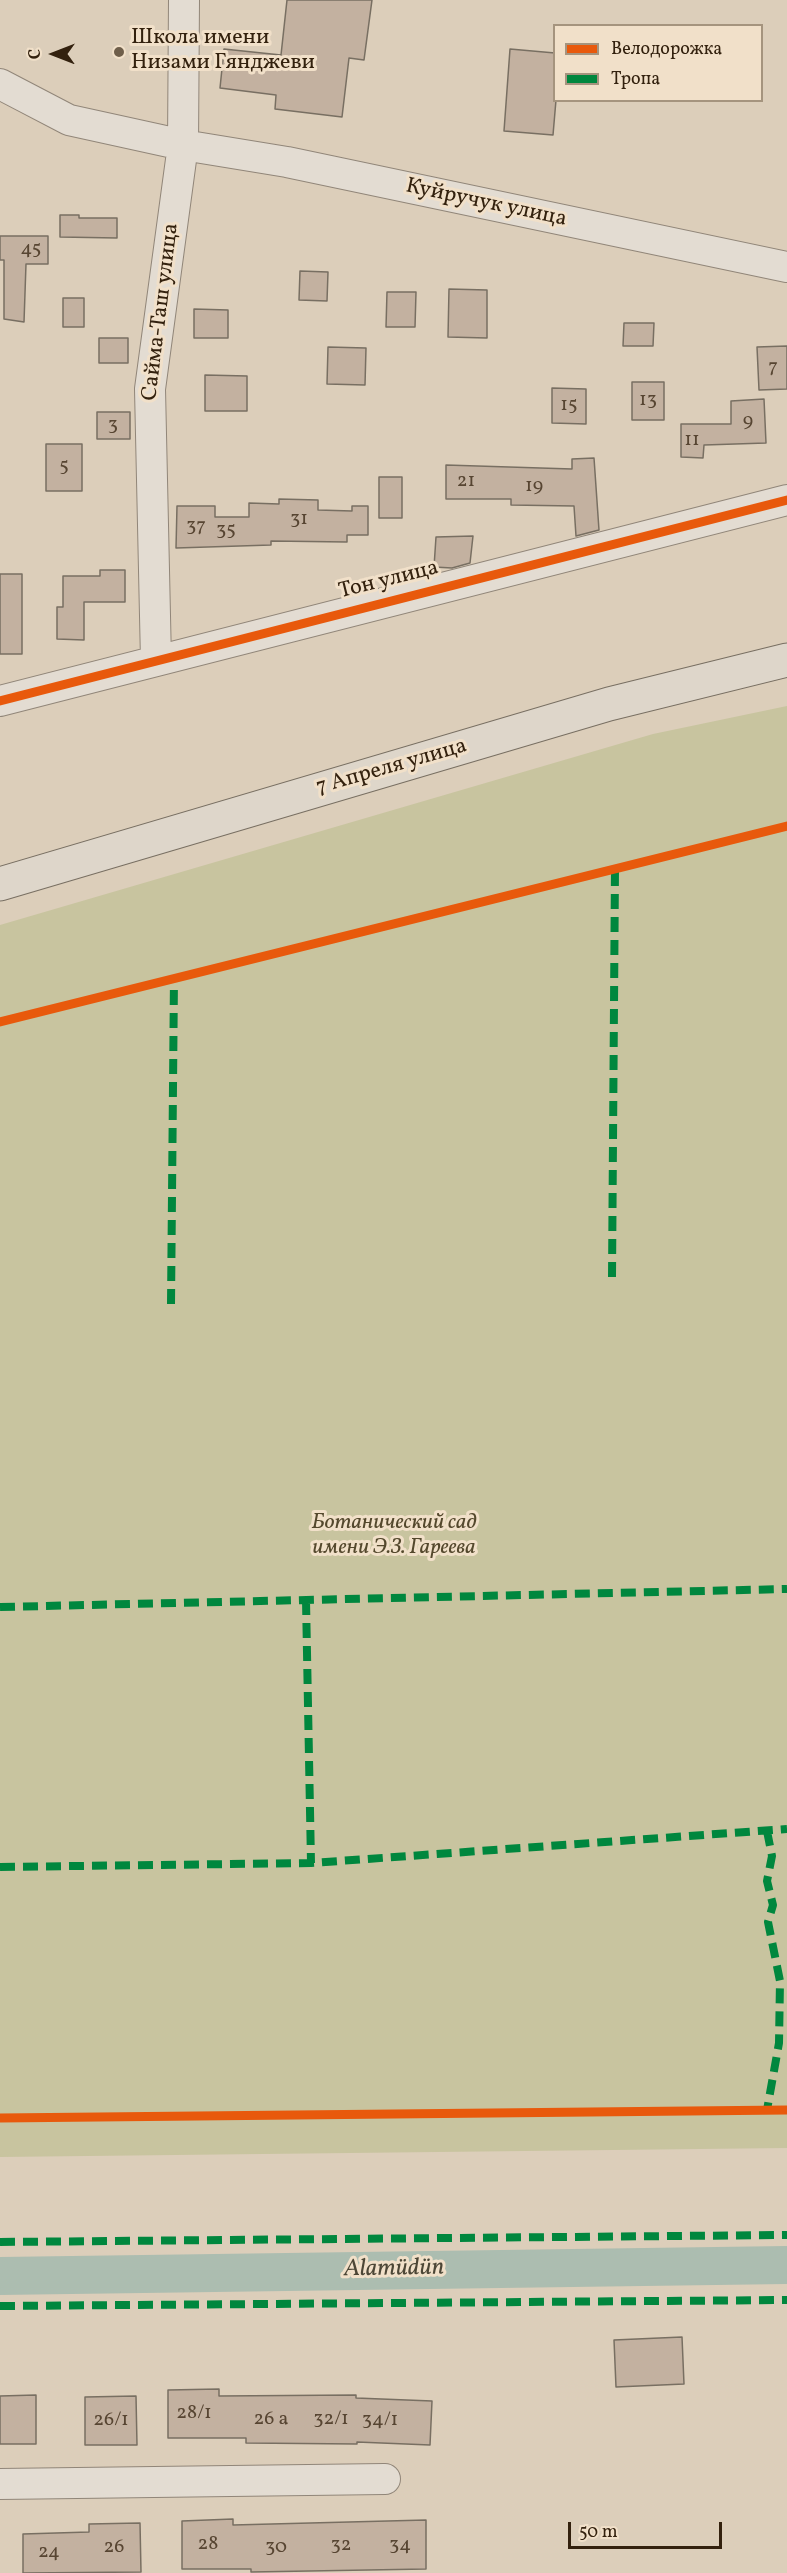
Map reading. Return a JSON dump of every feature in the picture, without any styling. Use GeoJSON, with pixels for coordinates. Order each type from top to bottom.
{"type":"FeatureCollection","features":[{"type":"Feature","properties":{"kind":"main road","name":"7 Апреля улица"},"geometry":{"type":"LineString","coordinates":[[0,884],[598,707],[787,660]]}},
{"type":"Feature","properties":{"kind":"street","name":"Сайма-Таш улица"},"geometry":{"type":"LineString","coordinates":[[156,661],[150,389],[183,145],[184,0]]}},
{"type":"Feature","properties":{"kind":"street","name":"Куйручук улица"},"geometry":{"type":"LineString","coordinates":[[0,84],[69,120],[183,145],[287,162],[787,267]]}},
{"type":"Feature","properties":{"kind":"street","name":"Тон улица"},"geometry":{"type":"LineString","coordinates":[[0,701],[787,500]]}},
{"type":"Feature","properties":{"kind":"street"},"geometry":{"type":"LineString","coordinates":[[0,2484],[385,2479]]}},
{"type":"Feature","properties":{"kind":"green space","name":"Ботанический сад имени Э.З. Гареева"},"geometry":{"type":"Polygon","coordinates":[[[787,706],[787,2148],[0,2157],[0,925],[653,734],[787,706]]]}},
{"type":"Feature","properties":{"kind":"building"},"geometry":{"type":"Polygon","coordinates":[[[287,0],[372,0],[364,60],[349,58],[342,117],[275,109],[276,95],[220,88],[224,49],[281,55],[287,0]]]}},
{"type":"Feature","properties":{"kind":"building"},"geometry":{"type":"Polygon","coordinates":[[[510,49],[553,53],[553,102],[556,102],[553,135],[504,131],[510,49]]]}},
{"type":"Feature","properties":{"kind":"building"},"geometry":{"type":"Polygon","coordinates":[[[60,215],[79,215],[79,218],[117,218],[117,238],[60,237],[60,215]]]}},
{"type":"Feature","properties":{"kind":"building"},"geometry":{"type":"Polygon","coordinates":[[[0,236],[48,236],[48,264],[26,264],[24,322],[4,319],[4,260],[0,260],[0,236]]]}},
{"type":"Feature","properties":{"kind":"building"},"geometry":{"type":"Polygon","coordinates":[[[300,271],[328,272],[327,301],[299,300],[300,271]]]}},
{"type":"Feature","properties":{"kind":"building"},"geometry":{"type":"Polygon","coordinates":[[[449,289],[487,290],[487,338],[448,337],[449,289]]]}},
{"type":"Feature","properties":{"kind":"building"},"geometry":{"type":"Polygon","coordinates":[[[387,292],[416,292],[415,327],[386,327],[387,292]]]}},
{"type":"Feature","properties":{"kind":"building"},"geometry":{"type":"Polygon","coordinates":[[[63,298],[84,298],[84,327],[63,327],[63,298]]]}},
{"type":"Feature","properties":{"kind":"building"},"geometry":{"type":"Polygon","coordinates":[[[194,309],[228,310],[228,338],[194,338],[194,309]]]}},
{"type":"Feature","properties":{"kind":"building"},"geometry":{"type":"Polygon","coordinates":[[[624,323],[654,323],[653,346],[623,346],[624,323]]]}},
{"type":"Feature","properties":{"kind":"building"},"geometry":{"type":"Polygon","coordinates":[[[99,338],[128,338],[128,363],[99,363],[99,338]]]}},
{"type":"Feature","properties":{"kind":"building"},"geometry":{"type":"Polygon","coordinates":[[[787,346],[787,389],[759,390],[757,347],[787,346]]]}},
{"type":"Feature","properties":{"kind":"building"},"geometry":{"type":"Polygon","coordinates":[[[328,347],[366,348],[365,385],[327,384],[328,347]]]}},
{"type":"Feature","properties":{"kind":"building"},"geometry":{"type":"Polygon","coordinates":[[[205,375],[247,376],[247,411],[205,411],[205,375]]]}},
{"type":"Feature","properties":{"kind":"building"},"geometry":{"type":"Polygon","coordinates":[[[632,382],[664,382],[664,420],[632,420],[632,382]]]}},
{"type":"Feature","properties":{"kind":"building"},"geometry":{"type":"Polygon","coordinates":[[[552,388],[586,389],[586,424],[552,423],[552,388]]]}},
{"type":"Feature","properties":{"kind":"building"},"geometry":{"type":"Polygon","coordinates":[[[764,399],[766,443],[704,445],[703,458],[681,457],[681,424],[731,424],[731,401],[764,399]]]}},
{"type":"Feature","properties":{"kind":"building"},"geometry":{"type":"Polygon","coordinates":[[[97,412],[130,412],[130,439],[97,439],[97,412]]]}},
{"type":"Feature","properties":{"kind":"building"},"geometry":{"type":"Polygon","coordinates":[[[46,444],[82,444],[82,491],[46,491],[46,444]]]}},
{"type":"Feature","properties":{"kind":"building"},"geometry":{"type":"Polygon","coordinates":[[[594,458],[599,530],[576,536],[574,506],[511,505],[511,499],[446,499],[446,465],[572,469],[572,459],[594,458]]]}},
{"type":"Feature","properties":{"kind":"building"},"geometry":{"type":"Polygon","coordinates":[[[379,477],[402,477],[402,518],[379,518],[379,477]]]}},
{"type":"Feature","properties":{"kind":"building"},"geometry":{"type":"Polygon","coordinates":[[[279,499],[318,500],[318,510],[352,511],[352,506],[368,506],[368,535],[347,535],[347,542],[271,541],[271,545],[176,548],[177,506],[215,506],[215,517],[249,517],[249,503],[279,504],[279,499]]]}},
{"type":"Feature","properties":{"kind":"building"},"geometry":{"type":"Polygon","coordinates":[[[473,536],[470,563],[452,568],[434,567],[436,537],[473,536]]]}},
{"type":"Feature","properties":{"kind":"building"},"geometry":{"type":"Polygon","coordinates":[[[100,570],[125,570],[125,602],[84,602],[84,640],[57,639],[57,607],[63,607],[63,576],[100,576],[100,570]]]}},
{"type":"Feature","properties":{"kind":"building"},"geometry":{"type":"Polygon","coordinates":[[[0,574],[22,574],[22,654],[0,654],[0,574]]]}},
{"type":"Feature","properties":{"kind":"building"},"geometry":{"type":"Polygon","coordinates":[[[682,2337],[684,2384],[616,2387],[614,2340],[682,2337]]]}},
{"type":"Feature","properties":{"kind":"building"},"geometry":{"type":"Polygon","coordinates":[[[219,2389],[219,2396],[356,2395],[356,2398],[432,2401],[430,2445],[357,2442],[357,2444],[246,2443],[246,2438],[168,2438],[168,2390],[219,2389]]]}},
{"type":"Feature","properties":{"kind":"building"},"geometry":{"type":"Polygon","coordinates":[[[36,2395],[36,2444],[0,2444],[0,2396],[36,2395]]]}},
{"type":"Feature","properties":{"kind":"building"},"geometry":{"type":"Polygon","coordinates":[[[136,2396],[137,2445],[85,2445],[85,2397],[136,2396]]]}},
{"type":"Feature","properties":{"kind":"building"},"geometry":{"type":"Polygon","coordinates":[[[233,2519],[233,2525],[426,2520],[426,2569],[251,2572],[251,2569],[182,2569],[182,2521],[233,2519]]]}},
{"type":"Feature","properties":{"kind":"building"},"geometry":{"type":"Polygon","coordinates":[[[140,2523],[141,2572],[23,2573],[23,2534],[89,2532],[89,2524],[140,2523]]]}},
{"type":"Feature","properties":{"kind":"waterway","name":"Alamüdün"},"geometry":{"type":"LineString","coordinates":[[0,2276],[787,2265]]}},
{"type":"Feature","properties":{"kind":"marked path"},"geometry":{"type":"LineString","coordinates":[[612,1277],[615,868]]}},
{"type":"Feature","properties":{"kind":"marked path"},"geometry":{"type":"LineString","coordinates":[[171,1304],[174,977]]}},
{"type":"Feature","properties":{"kind":"marked path"},"geometry":{"type":"LineString","coordinates":[[0,1607],[787,1589]]}},
{"type":"Feature","properties":{"kind":"marked path"},"geometry":{"type":"LineString","coordinates":[[306,1600],[311,1863]]}},
{"type":"Feature","properties":{"kind":"marked path"},"geometry":{"type":"LineString","coordinates":[[0,1867],[311,1863],[787,1829]]}},
{"type":"Feature","properties":{"kind":"marked path"},"geometry":{"type":"LineString","coordinates":[[767,1831],[772,1856],[767,1881],[773,1905],[768,1922],[780,1981],[779,2043],[767,2110]]}},
{"type":"Feature","properties":{"kind":"marked path"},"geometry":{"type":"LineString","coordinates":[[0,2242],[787,2235]]}},
{"type":"Feature","properties":{"kind":"marked path"},"geometry":{"type":"LineString","coordinates":[[0,2306],[787,2300]]}},
{"type":"Feature","properties":{"kind":"cycle path"},"geometry":{"type":"LineString","coordinates":[[0,701],[787,500]]}},
{"type":"Feature","properties":{"kind":"cycle path"},"geometry":{"type":"LineString","coordinates":[[0,1022],[787,826]]}},
{"type":"Feature","properties":{"kind":"cycle path"},"geometry":{"type":"LineString","coordinates":[[0,2118],[787,2110]]}},
{"type":"Feature","properties":{"kind":"place","name":"Школа имени Низами Гянджеви"},"geometry":{"type":"Point","coordinates":[119,52]}}]}
